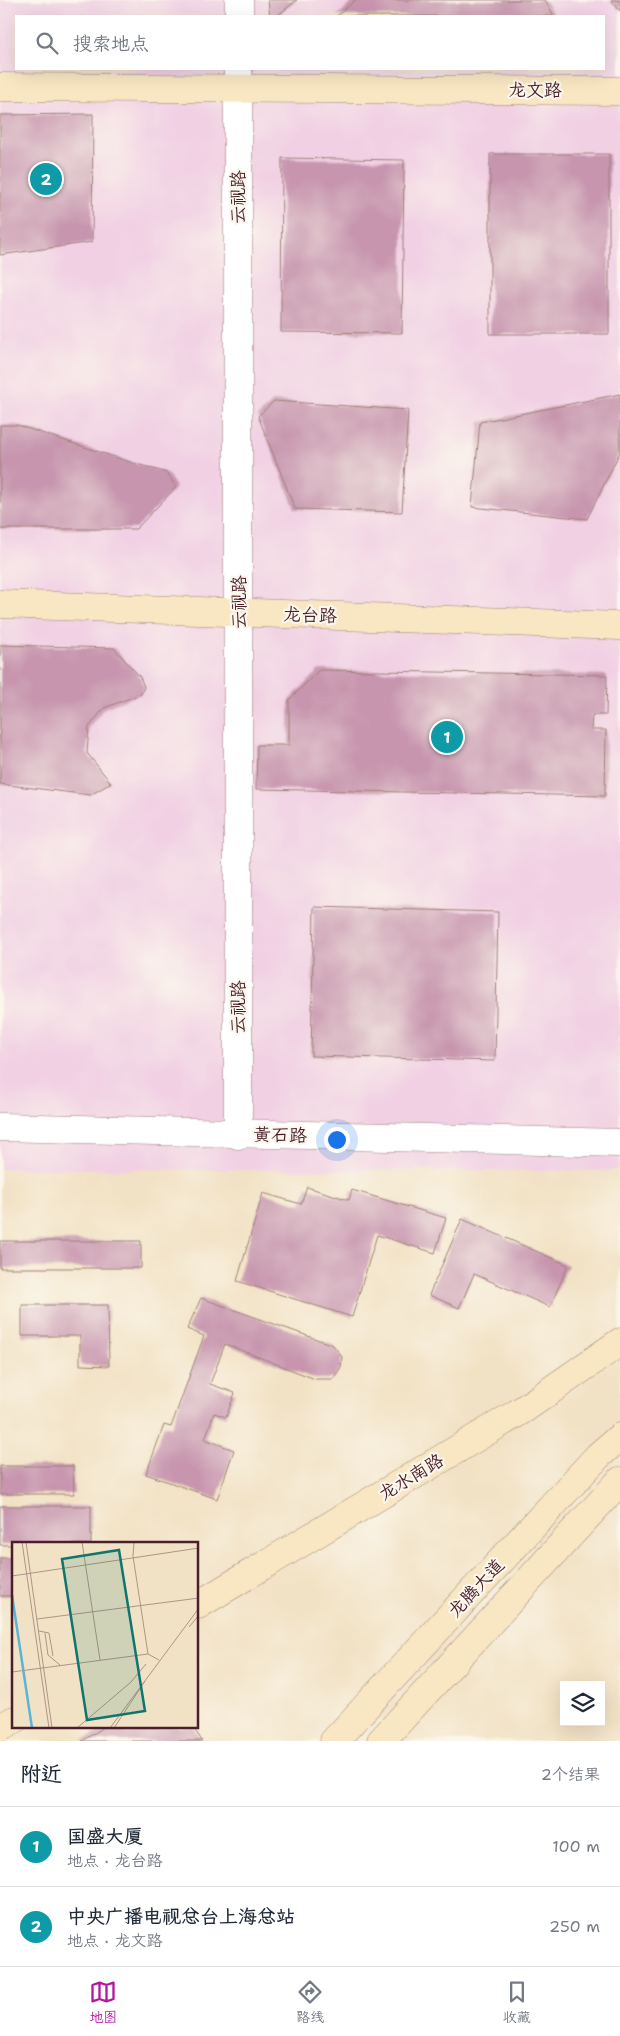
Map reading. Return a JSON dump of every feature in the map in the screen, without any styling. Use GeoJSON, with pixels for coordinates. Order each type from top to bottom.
{"type":"FeatureCollection","features":[{"type":"Feature","properties":{"kind":"main road","name":"龙文路"},"geometry":{"type":"LineString","coordinates":[[0,87],[238,78],[620,91]]}},
{"type":"Feature","properties":{"kind":"main road","name":"龙台路"},"geometry":{"type":"LineString","coordinates":[[0,604],[620,626]]}},
{"type":"Feature","properties":{"kind":"main road","name":"龙水南路"},"geometry":{"type":"LineString","coordinates":[[199,1604],[524,1409],[620,1342]]}},
{"type":"Feature","properties":{"kind":"main road","name":"龙腾大道"},"geometry":{"type":"LineString","coordinates":[[334,1741],[598,1456],[620,1437]]}},
{"type":"Feature","properties":{"kind":"main road","name":"龙腾大道"},"geometry":{"type":"LineString","coordinates":[[381,1741],[620,1482]]}},
{"type":"Feature","properties":{"kind":"main road"},"geometry":{"type":"LineString","coordinates":[[0,1728],[12,1721]]}},
{"type":"Feature","properties":{"kind":"street"},"geometry":{"type":"LineString","coordinates":[[239,0],[239,15]]}},
{"type":"Feature","properties":{"kind":"street","name":"云视路"},"geometry":{"type":"LineString","coordinates":[[238,78],[238,1135]]}},
{"type":"Feature","properties":{"kind":"street","name":"黄石路"},"geometry":{"type":"LineString","coordinates":[[0,1127],[238,1135],[620,1143]]}},
{"type":"Feature","properties":{"kind":"shaded area"},"geometry":{"type":"Polygon","coordinates":[[[0,0],[620,0],[620,1168],[613,1171],[0,1169],[0,0]]]}},
{"type":"Feature","properties":{"kind":"building"},"geometry":{"type":"Polygon","coordinates":[[[268,0],[297,0],[278,15],[270,15],[268,0]]]}},
{"type":"Feature","properties":{"kind":"building"},"geometry":{"type":"Polygon","coordinates":[[[355,0],[545,0],[553,15],[338,15],[355,0]]]}},
{"type":"Feature","properties":{"kind":"building"},"geometry":{"type":"Polygon","coordinates":[[[611,0],[620,0],[620,11],[611,0]]]}},
{"type":"Feature","properties":{"kind":"building"},"geometry":{"type":"Polygon","coordinates":[[[93,114],[92,242],[0,255],[0,115],[93,114]]]}},
{"type":"Feature","properties":{"kind":"building"},"geometry":{"type":"Polygon","coordinates":[[[490,154],[609,154],[609,334],[490,334],[490,154]]]}},
{"type":"Feature","properties":{"kind":"building"},"geometry":{"type":"Polygon","coordinates":[[[282,158],[404,160],[402,333],[281,332],[282,158]]]}},
{"type":"Feature","properties":{"kind":"building"},"geometry":{"type":"Polygon","coordinates":[[[620,394],[620,452],[587,519],[472,507],[480,422],[620,394]]]}},
{"type":"Feature","properties":{"kind":"building"},"geometry":{"type":"Polygon","coordinates":[[[274,401],[408,410],[402,512],[295,509],[258,416],[274,401]]]}},
{"type":"Feature","properties":{"kind":"building"},"geometry":{"type":"Polygon","coordinates":[[[0,425],[17,425],[167,473],[176,487],[136,529],[0,529],[0,425]]]}},
{"type":"Feature","properties":{"kind":"building"},"geometry":{"type":"Polygon","coordinates":[[[0,645],[114,648],[140,677],[144,687],[141,694],[104,708],[89,727],[87,753],[111,783],[90,795],[0,784],[0,645]]]}},
{"type":"Feature","properties":{"kind":"building"},"geometry":{"type":"Polygon","coordinates":[[[319,670],[607,675],[606,715],[592,715],[591,730],[606,730],[605,796],[256,789],[257,745],[289,745],[289,700],[319,670]]]}},
{"type":"Feature","properties":{"kind":"building"},"geometry":{"type":"Polygon","coordinates":[[[314,907],[498,912],[495,1061],[311,1056],[314,907]]]}},
{"type":"Feature","properties":{"kind":"building"},"geometry":{"type":"Polygon","coordinates":[[[307,1187],[349,1200],[352,1190],[446,1218],[435,1253],[377,1235],[352,1317],[237,1281],[263,1193],[301,1204],[307,1187]]]}},
{"type":"Feature","properties":{"kind":"building"},"geometry":{"type":"Polygon","coordinates":[[[462,1219],[568,1265],[550,1307],[474,1274],[459,1308],[429,1295],[462,1219]]]}},
{"type":"Feature","properties":{"kind":"building"},"geometry":{"type":"Polygon","coordinates":[[[0,1241],[141,1241],[141,1268],[0,1268],[0,1241]]]}},
{"type":"Feature","properties":{"kind":"building"},"geometry":{"type":"Polygon","coordinates":[[[201,1298],[333,1345],[342,1357],[341,1367],[333,1379],[315,1379],[225,1344],[210,1384],[235,1393],[226,1417],[214,1413],[205,1439],[234,1450],[217,1499],[146,1474],[164,1425],[171,1427],[204,1336],[187,1329],[201,1298]]]}},
{"type":"Feature","properties":{"kind":"building"},"geometry":{"type":"Polygon","coordinates":[[[22,1305],[108,1305],[109,1366],[80,1365],[80,1336],[22,1336],[22,1305]]]}},
{"type":"Feature","properties":{"kind":"building"},"geometry":{"type":"Polygon","coordinates":[[[0,1466],[73,1466],[74,1494],[0,1494],[0,1466]]]}},
{"type":"Feature","properties":{"kind":"building"},"geometry":{"type":"Polygon","coordinates":[[[0,1506],[91,1506],[91,1542],[12,1542],[12,1545],[0,1545],[0,1506]]]}},
{"type":"Feature","properties":{"kind":"building"},"geometry":{"type":"Polygon","coordinates":[[[0,1558],[12,1558],[12,1596],[0,1596],[0,1558]]]}},
{"type":"Feature","properties":{"kind":"building"},"geometry":{"type":"Polygon","coordinates":[[[102,1728],[194,1728],[202,1741],[82,1741],[102,1728]]]}},
{"type":"Feature","properties":{"kind":"place","name":"中央广播电视总台上海总站"},"geometry":{"type":"Point","coordinates":[46,179]}},
{"type":"Feature","properties":{"kind":"place","name":"国盛大厦"},"geometry":{"type":"Point","coordinates":[447,737]}}]}
